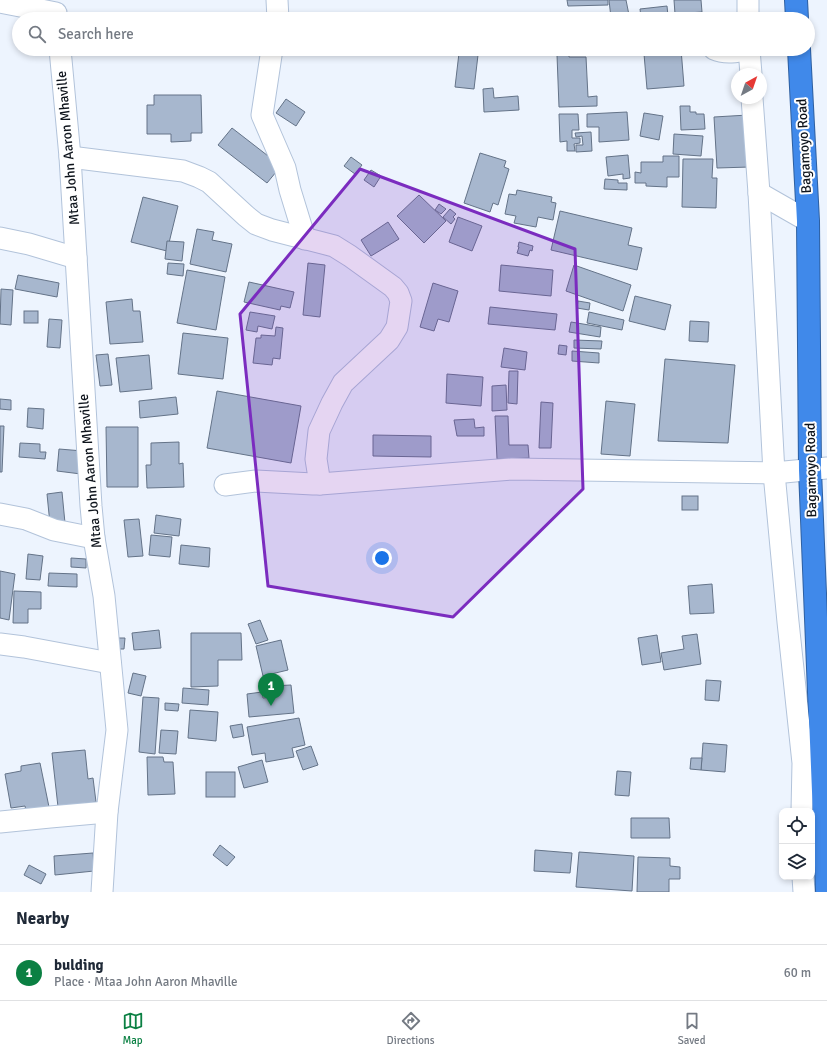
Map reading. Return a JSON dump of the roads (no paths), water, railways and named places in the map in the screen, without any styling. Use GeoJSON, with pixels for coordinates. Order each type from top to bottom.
{"type":"FeatureCollection","features":[{"type":"Feature","properties":{"kind":"highway"},"geometry":{"type":"LineString","coordinates":[[796,0],[797,12]]}},
{"type":"Feature","properties":{"kind":"highway","name":"Bagamoyo Road"},"geometry":{"type":"LineString","coordinates":[[799,56],[818,469],[827,890]]}},
{"type":"Feature","properties":{"kind":"street"},"geometry":{"type":"LineString","coordinates":[[277,0],[278,12]]}},
{"type":"Feature","properties":{"kind":"street"},"geometry":{"type":"LineString","coordinates":[[748,0],[748,12]]}},
{"type":"Feature","properties":{"kind":"street"},"geometry":{"type":"LineString","coordinates":[[0,2],[57,11]]}},
{"type":"Feature","properties":{"kind":"street","name":"Mtaa John Aaron Mhaville"},"geometry":{"type":"LineString","coordinates":[[61,56],[70,157],[90,498],[94,538],[104,596],[117,730],[107,812],[102,892]]}},
{"type":"Feature","properties":{"kind":"street"},"geometry":{"type":"LineString","coordinates":[[271,56],[262,115],[285,168],[305,239]]}},
{"type":"Feature","properties":{"kind":"street"},"geometry":{"type":"LineString","coordinates":[[749,56],[750,68]]}},
{"type":"Feature","properties":{"kind":"street"},"geometry":{"type":"LineString","coordinates":[[752,104],[759,193],[774,473],[788,630],[803,763],[802,808]]}},
{"type":"Feature","properties":{"kind":"street"},"geometry":{"type":"LineString","coordinates":[[70,157],[183,171],[199,177],[209,182],[256,224],[272,230],[334,246],[350,256],[398,293],[401,301],[397,327],[389,340],[343,383],[319,431],[316,459],[320,484]]}},
{"type":"Feature","properties":{"kind":"street"},"geometry":{"type":"LineString","coordinates":[[759,193],[808,221]]}},
{"type":"Feature","properties":{"kind":"street"},"geometry":{"type":"LineString","coordinates":[[0,238],[29,244],[76,258]]}},
{"type":"Feature","properties":{"kind":"street"},"geometry":{"type":"LineString","coordinates":[[225,485],[256,481],[320,484],[512,469],[774,473],[818,469]]}},
{"type":"Feature","properties":{"kind":"street"},"geometry":{"type":"LineString","coordinates":[[0,514],[26,519],[54,530],[94,538]]}},
{"type":"Feature","properties":{"kind":"street"},"geometry":{"type":"LineString","coordinates":[[0,644],[110,663]]}},
{"type":"Feature","properties":{"kind":"street"},"geometry":{"type":"LineString","coordinates":[[0,822],[107,812]]}},
{"type":"Feature","properties":{"kind":"street"},"geometry":{"type":"LineString","coordinates":[[802,880],[804,892]]}},
{"type":"Feature","properties":{"kind":"place","name":"bulding"},"geometry":{"type":"Point","coordinates":[271,706]}}]}
